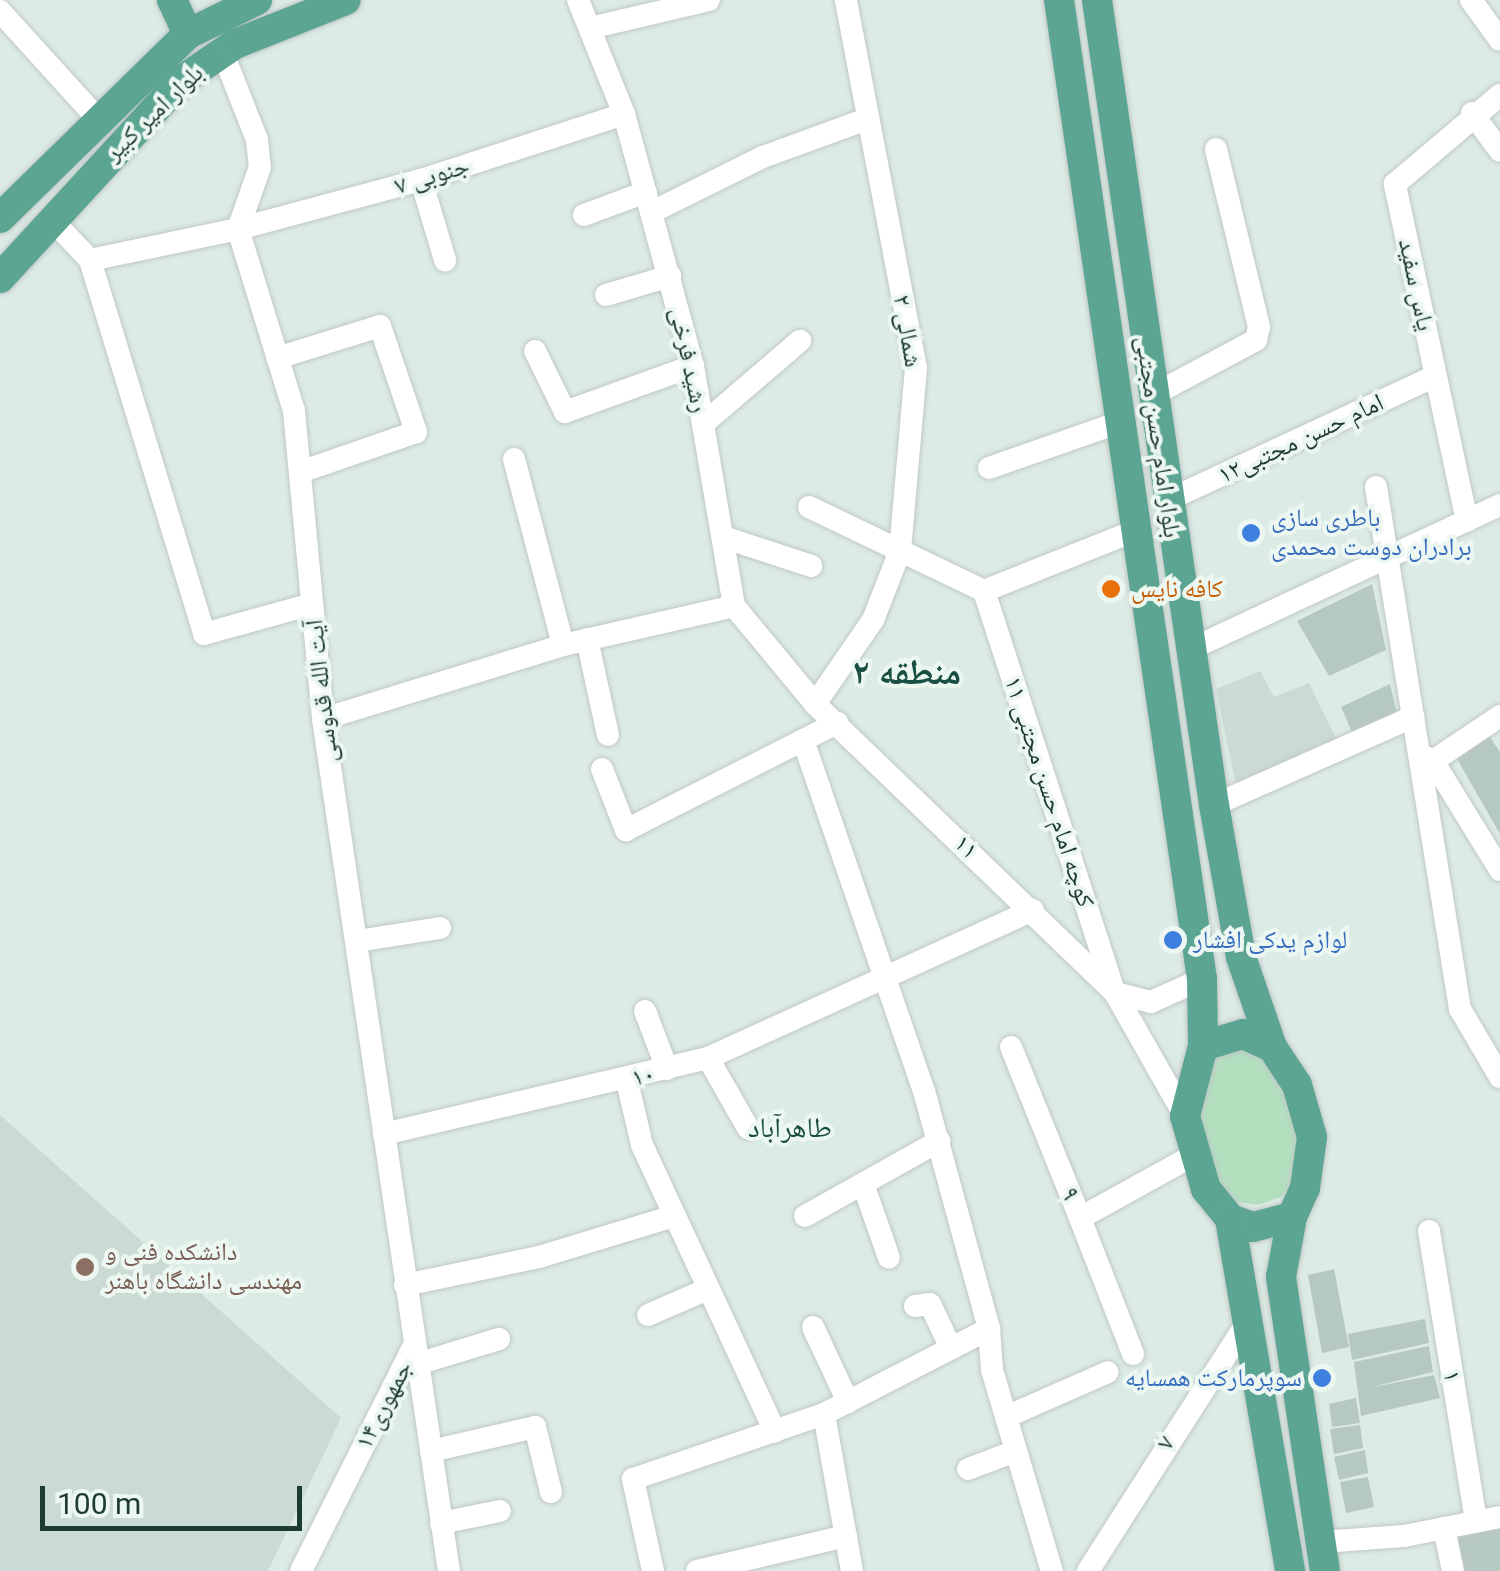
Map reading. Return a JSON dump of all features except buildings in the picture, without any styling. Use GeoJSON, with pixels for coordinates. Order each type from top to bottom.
{"type":"FeatureCollection","features":[{"type":"Feature","properties":{"kind":"main road"},"geometry":{"type":"LineString","coordinates":[[172,0],[188,34]]}},
{"type":"Feature","properties":{"kind":"main road","name":"بلوار امیر کبیر"},"geometry":{"type":"LineString","coordinates":[[5,204],[188,34],[257,0]]}},
{"type":"Feature","properties":{"kind":"main road","name":"بلوار امیر کبیر"},"geometry":{"type":"LineString","coordinates":[[0,278],[136,123],[222,52],[346,0]]}},
{"type":"Feature","properties":{"kind":"main road","name":"بلوار امام حسن مجتبی"},"geometry":{"type":"LineString","coordinates":[[1059,0],[1202,979],[1203,1046]]}},
{"type":"Feature","properties":{"kind":"main road","name":"بلوار امام حسن مجتبی"},"geometry":{"type":"LineString","coordinates":[[1097,0],[1166,501],[1214,805],[1242,957],[1272,1048]]}},
{"type":"Feature","properties":{"kind":"main road"},"geometry":{"type":"LineString","coordinates":[[1290,1571],[1230,1219],[1206,1189],[1185,1116],[1203,1046],[1243,1034],[1272,1048],[1296,1085],[1312,1137],[1306,1188],[1292,1217],[1281,1277],[1323,1556]]}},
{"type":"Feature","properties":{"kind":"main road"},"geometry":{"type":"LineString","coordinates":[[1230,1219],[1252,1227],[1292,1217]]}},
{"type":"Feature","properties":{"kind":"street","name":"رشید فرخی"},"geometry":{"type":"LineString","coordinates":[[578,0],[624,114],[670,276],[693,366],[734,606]]}},
{"type":"Feature","properties":{"kind":"street"},"geometry":{"type":"LineString","coordinates":[[590,28],[709,0]]}},
{"type":"Feature","properties":{"kind":"street","name":"۲ شمالی"},"geometry":{"type":"LineString","coordinates":[[816,704],[874,620],[900,551],[916,368],[846,0]]}},
{"type":"Feature","properties":{"kind":"street"},"geometry":{"type":"LineString","coordinates":[[1471,0],[1500,40]]}},
{"type":"Feature","properties":{"kind":"street"},"geometry":{"type":"LineString","coordinates":[[0,11],[98,119]]}},
{"type":"Feature","properties":{"kind":"street"},"geometry":{"type":"LineString","coordinates":[[222,52],[257,140],[260,166],[238,230]]}},
{"type":"Feature","properties":{"kind":"street","name":"یاس سفید"},"geometry":{"type":"LineString","coordinates":[[1467,521],[1395,184],[1472,113],[1500,94]]}},
{"type":"Feature","properties":{"kind":"street"},"geometry":{"type":"LineString","coordinates":[[1472,113],[1500,152]]}},
{"type":"Feature","properties":{"kind":"street","name":"۷ جنوبی"},"geometry":{"type":"LineString","coordinates":[[90,260],[238,230],[421,180],[624,114]]}},
{"type":"Feature","properties":{"kind":"street"},"geometry":{"type":"LineString","coordinates":[[584,215],[649,202],[867,119]]}},
{"type":"Feature","properties":{"kind":"street"},"geometry":{"type":"LineString","coordinates":[[1151,396],[1256,340],[1258,327],[1216,149]]}},
{"type":"Feature","properties":{"kind":"street"},"geometry":{"type":"LineString","coordinates":[[421,180],[445,260]]}},
{"type":"Feature","properties":{"kind":"street"},"geometry":{"type":"LineString","coordinates":[[51,219],[90,260],[204,634],[312,604]]}},
{"type":"Feature","properties":{"kind":"street","name":"آیت الله قدوسی"},"geometry":{"type":"LineString","coordinates":[[238,230],[294,411],[322,719],[448,1571]]}},
{"type":"Feature","properties":{"kind":"street"},"geometry":{"type":"LineString","coordinates":[[606,296],[670,276]]}},
{"type":"Feature","properties":{"kind":"street"},"geometry":{"type":"LineString","coordinates":[[278,358],[380,326],[416,432],[300,472]]}},
{"type":"Feature","properties":{"kind":"street"},"geometry":{"type":"LineString","coordinates":[[703,424],[800,341]]}},
{"type":"Feature","properties":{"kind":"street"},"geometry":{"type":"LineString","coordinates":[[535,351],[565,412],[693,366]]}},
{"type":"Feature","properties":{"kind":"street","name":"امام حسن مجتبی۱۲"},"geometry":{"type":"LineString","coordinates":[[1166,501],[1435,376]]}},
{"type":"Feature","properties":{"kind":"street"},"geometry":{"type":"LineString","coordinates":[[989,468],[1120,422]]}},
{"type":"Feature","properties":{"kind":"street"},"geometry":{"type":"LineString","coordinates":[[514,459],[563,645]]}},
{"type":"Feature","properties":{"kind":"street"},"geometry":{"type":"LineString","coordinates":[[1376,487],[1413,717],[1427,757],[1460,1008],[1500,1077]]}},
{"type":"Feature","properties":{"kind":"street"},"geometry":{"type":"LineString","coordinates":[[1189,650],[1500,505]]}},
{"type":"Feature","properties":{"kind":"street"},"geometry":{"type":"LineString","coordinates":[[809,507],[984,591],[1134,531]]}},
{"type":"Feature","properties":{"kind":"street"},"geometry":{"type":"LineString","coordinates":[[722,537],[811,566]]}},
{"type":"Feature","properties":{"kind":"street","name":"کوچه امام حسن مجتبی ۱۱"},"geometry":{"type":"LineString","coordinates":[[984,591],[1114,993]]}},
{"type":"Feature","properties":{"kind":"street"},"geometry":{"type":"LineString","coordinates":[[322,719],[563,645],[734,606],[816,704]]}},
{"type":"Feature","properties":{"kind":"street"},"geometry":{"type":"LineString","coordinates":[[587,639],[608,735]]}},
{"type":"Feature","properties":{"kind":"street","name":"۱۱"},"geometry":{"type":"LineString","coordinates":[[816,704],[1033,910],[1114,993],[1185,1116]]}},
{"type":"Feature","properties":{"kind":"street"},"geometry":{"type":"LineString","coordinates":[[1427,757],[1500,716]]}},
{"type":"Feature","properties":{"kind":"street"},"geometry":{"type":"LineString","coordinates":[[1214,805],[1413,717]]}},
{"type":"Feature","properties":{"kind":"street"},"geometry":{"type":"LineString","coordinates":[[602,770],[626,830],[836,723]]}},
{"type":"Feature","properties":{"kind":"street"},"geometry":{"type":"LineString","coordinates":[[803,740],[888,978],[938,1141],[989,1330],[1006,1417],[1052,1571]]}},
{"type":"Feature","properties":{"kind":"street"},"geometry":{"type":"LineString","coordinates":[[1427,757],[1500,870]]}},
{"type":"Feature","properties":{"kind":"street","name":"۱۰"},"geometry":{"type":"LineString","coordinates":[[384,1134],[627,1081],[708,1058],[1033,910]]}},
{"type":"Feature","properties":{"kind":"street"},"geometry":{"type":"LineString","coordinates":[[357,940],[440,928]]}},
{"type":"Feature","properties":{"kind":"street"},"geometry":{"type":"LineString","coordinates":[[1114,993],[1151,1002],[1202,979]]}},
{"type":"Feature","properties":{"kind":"street"},"geometry":{"type":"LineString","coordinates":[[645,1011],[667,1069]]}},
{"type":"Feature","properties":{"kind":"street","name":"۹"},"geometry":{"type":"LineString","coordinates":[[1011,1047],[1080,1218],[1196,1154]]}},
{"type":"Feature","properties":{"kind":"street"},"geometry":{"type":"LineString","coordinates":[[708,1058],[748,1128]]}},
{"type":"Feature","properties":{"kind":"street"},"geometry":{"type":"LineString","coordinates":[[627,1081],[642,1145],[775,1432]]}},
{"type":"Feature","properties":{"kind":"street"},"geometry":{"type":"LineString","coordinates":[[804,1216],[938,1141]]}},
{"type":"Feature","properties":{"kind":"street"},"geometry":{"type":"LineString","coordinates":[[863,1184],[889,1258]]}},
{"type":"Feature","properties":{"kind":"street"},"geometry":{"type":"LineString","coordinates":[[405,1285],[539,1257],[674,1216]]}},
{"type":"Feature","properties":{"kind":"street"},"geometry":{"type":"LineString","coordinates":[[1080,1218],[1132,1354]]}},
{"type":"Feature","properties":{"kind":"street","name":"۱"},"geometry":{"type":"LineString","coordinates":[[1429,1231],[1476,1522]]}},
{"type":"Feature","properties":{"kind":"street"},"geometry":{"type":"LineString","coordinates":[[648,1315],[708,1289]]}},
{"type":"Feature","properties":{"kind":"street"},"geometry":{"type":"LineString","coordinates":[[914,1306],[930,1304],[951,1348]]}},
{"type":"Feature","properties":{"kind":"street","name":"۷"},"geometry":{"type":"LineString","coordinates":[[1095,1568],[1249,1319]]}},
{"type":"Feature","properties":{"kind":"street"},"geometry":{"type":"LineString","coordinates":[[813,1327],[848,1402]]}},
{"type":"Feature","properties":{"kind":"street"},"geometry":{"type":"LineString","coordinates":[[653,1571],[633,1479],[824,1414],[989,1330]]}},
{"type":"Feature","properties":{"kind":"street"},"geometry":{"type":"LineString","coordinates":[[416,1354],[499,1339]]}},
{"type":"Feature","properties":{"kind":"street","name":"جمهوری۱۴"},"geometry":{"type":"LineString","coordinates":[[301,1571],[416,1354]]}},
{"type":"Feature","properties":{"kind":"street"},"geometry":{"type":"LineString","coordinates":[[1006,1417],[1108,1372]]}},
{"type":"Feature","properties":{"kind":"street"},"geometry":{"type":"LineString","coordinates":[[824,1414],[852,1571]]}},
{"type":"Feature","properties":{"kind":"street"},"geometry":{"type":"LineString","coordinates":[[431,1451],[535,1427],[550,1492]]}},
{"type":"Feature","properties":{"kind":"street"},"geometry":{"type":"LineString","coordinates":[[968,1469],[1016,1450]]}},
{"type":"Feature","properties":{"kind":"street"},"geometry":{"type":"LineString","coordinates":[[441,1522],[500,1511]]}},
{"type":"Feature","properties":{"kind":"street"},"geometry":{"type":"LineString","coordinates":[[1323,1556],[1500,1517]]}},
{"type":"Feature","properties":{"kind":"street"},"geometry":{"type":"LineString","coordinates":[[1444,1528],[1453,1571]]}},
{"type":"Feature","properties":{"kind":"street"},"geometry":{"type":"LineString","coordinates":[[697,1571],[846,1536]]}},
{"type":"Feature","properties":{"kind":"shaded area"},"geometry":{"type":"Polygon","coordinates":[[[1260,671],[1274,697],[1309,683],[1337,740],[1236,786],[1216,689],[1260,671]]]}},
{"type":"Feature","properties":{"kind":"shaded area","name":"دانشکده فنی و مهندسی دانشگاه باهنر"},"geometry":{"type":"Polygon","coordinates":[[[0,1115],[341,1418],[268,1571],[0,1571],[0,1115]]]}},
{"type":"Feature","properties":{"kind":"green space"},"geometry":{"type":"Polygon","coordinates":[[[1242,1049],[1263,1058],[1284,1090],[1298,1138],[1292,1184],[1281,1197],[1258,1205],[1236,1202],[1219,1183],[1199,1115],[1213,1057],[1242,1049]]]}},
{"type":"Feature","properties":{"kind":"place","name":"باطری سازی برادران دوست محمدی"},"geometry":{"type":"Point","coordinates":[1251,533]}},
{"type":"Feature","properties":{"kind":"place","name":"کافه نایس"},"geometry":{"type":"Point","coordinates":[1111,589]}},
{"type":"Feature","properties":{"kind":"place","name":"لوازم یدکی افشار"},"geometry":{"type":"Point","coordinates":[1173,940]}},
{"type":"Feature","properties":{"kind":"place","name":"دانشکده فنی و مهندسی دانشگاه باهنر"},"geometry":{"type":"Point","coordinates":[85,1267]}},
{"type":"Feature","properties":{"kind":"place","name":"سوپرمارکت همسایه"},"geometry":{"type":"Point","coordinates":[1322,1378]}},
{"type":"Feature","properties":{"kind":"district","name":"منطقه ۲"},"geometry":{"type":"Point","coordinates":[907,673]}},
{"type":"Feature","properties":{"kind":"district","name":"طاهرآباد"},"geometry":{"type":"Point","coordinates":[790,1128]}}]}
